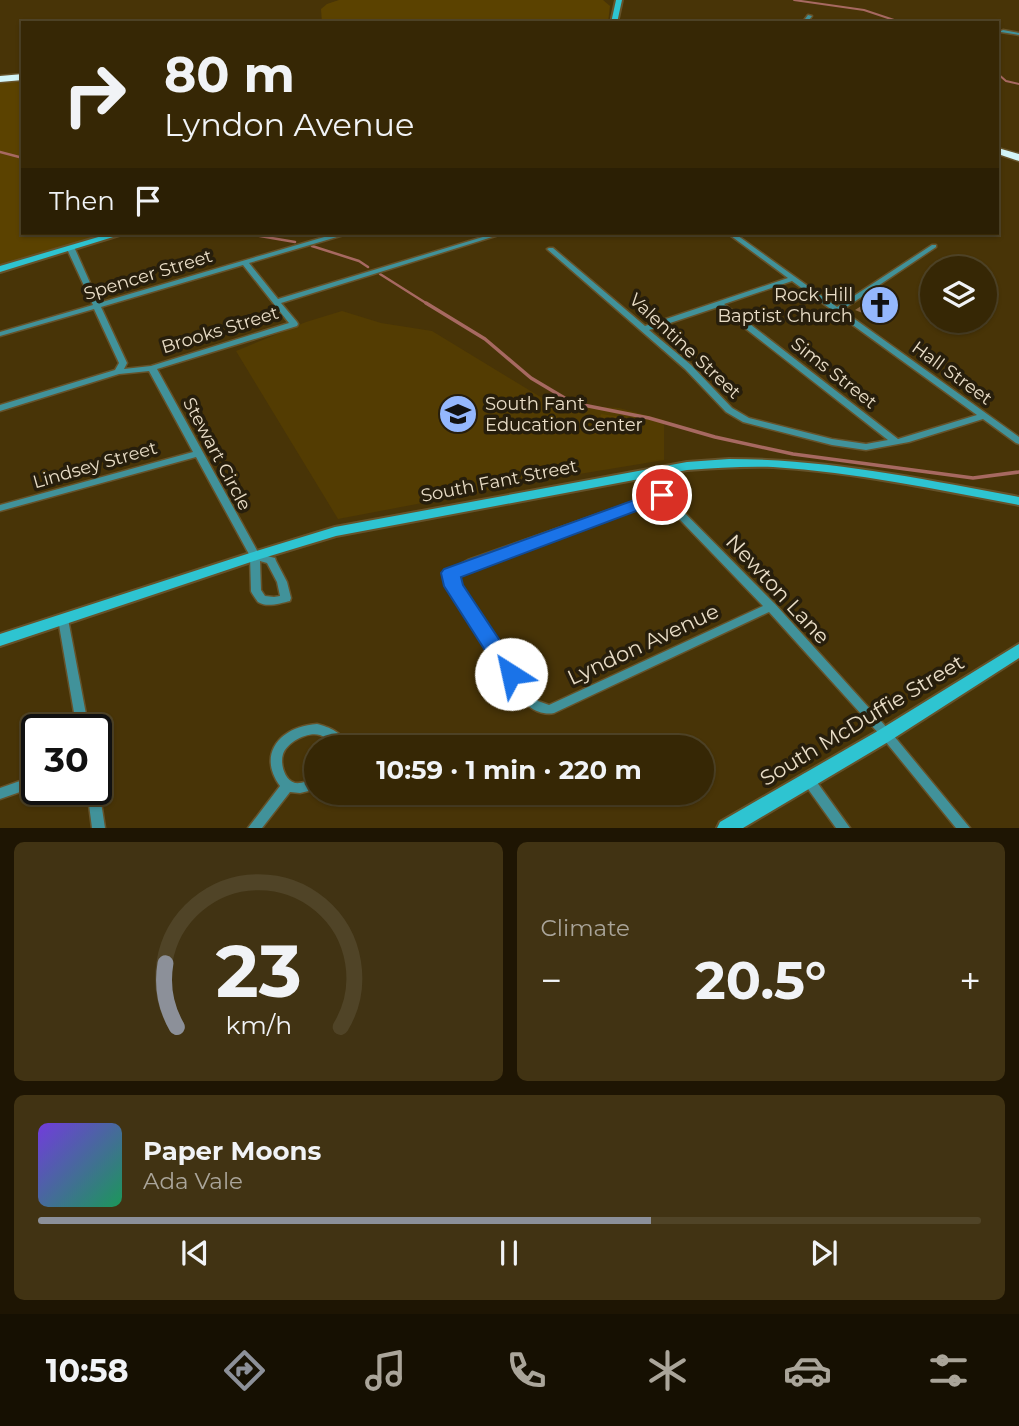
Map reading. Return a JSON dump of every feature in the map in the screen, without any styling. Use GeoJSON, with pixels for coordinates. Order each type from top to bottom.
{"type":"FeatureCollection","features":[{"type":"Feature","properties":{"kind":"highway"},"geometry":{"type":"LineString","coordinates":[[0,79],[21,78]]}},
{"type":"Feature","properties":{"kind":"highway"},"geometry":{"type":"LineString","coordinates":[[999,151],[1019,158]]}},
{"type":"Feature","properties":{"kind":"street"},"geometry":{"type":"LineString","coordinates":[[615,21],[620,0]]}},
{"type":"Feature","properties":{"kind":"street"},"geometry":{"type":"LineString","coordinates":[[806,21],[810,16]]}},
{"type":"Feature","properties":{"kind":"street"},"geometry":{"type":"LineString","coordinates":[[1003,31],[1019,34]]}},
{"type":"Feature","properties":{"kind":"street"},"geometry":{"type":"LineString","coordinates":[[0,269],[114,235]]}},
{"type":"Feature","properties":{"kind":"street","name":"Spencer Street"},"geometry":{"type":"LineString","coordinates":[[0,334],[338,235]]}},
{"type":"Feature","properties":{"kind":"street"},"geometry":{"type":"LineString","coordinates":[[276,302],[495,235]]}},
{"type":"Feature","properties":{"kind":"street","name":"Hall Street"},"geometry":{"type":"LineString","coordinates":[[733,235],[1019,441]]}},
{"type":"Feature","properties":{"kind":"street"},"geometry":{"type":"LineString","coordinates":[[837,310],[934,246]]}},
{"type":"Feature","properties":{"kind":"street"},"geometry":{"type":"LineString","coordinates":[[71,248],[123,363],[118,372]]}},
{"type":"Feature","properties":{"kind":"street","name":"Valentine Street"},"geometry":{"type":"LineString","coordinates":[[551,248],[741,418],[854,446],[880,446],[984,416]]}},
{"type":"Feature","properties":{"kind":"street","name":"Brooks Street"},"geometry":{"type":"LineString","coordinates":[[0,408],[118,372],[152,368],[294,324],[244,263]]}},
{"type":"Feature","properties":{"kind":"street"},"geometry":{"type":"LineString","coordinates":[[644,329],[792,279]]}},
{"type":"Feature","properties":{"kind":"street","name":"Sims Street"},"geometry":{"type":"LineString","coordinates":[[719,304],[896,442]]}},
{"type":"Feature","properties":{"kind":"street","name":"Stewart Circle"},"geometry":{"type":"LineString","coordinates":[[152,368],[255,556],[256,591],[262,599],[274,601],[286,598],[271,561],[255,556]]}},
{"type":"Feature","properties":{"kind":"street","name":"Lindsey Street"},"geometry":{"type":"LineString","coordinates":[[0,508],[199,453]]}},
{"type":"Feature","properties":{"kind":"street","name":"South Fant Street"},"geometry":{"type":"LineString","coordinates":[[0,640],[335,532],[715,462],[788,463],[1019,501]]}},
{"type":"Feature","properties":{"kind":"street","name":"Newton Lane"},"geometry":{"type":"LineString","coordinates":[[641,474],[771,607],[885,733],[964,828]]}},
{"type":"Feature","properties":{"kind":"street","name":"Lyndon Avenue"},"geometry":{"type":"LineString","coordinates":[[662,495],[451,573],[454,586],[489,642],[536,706],[550,710],[771,607]]}},
{"type":"Feature","properties":{"kind":"street"},"geometry":{"type":"LineString","coordinates":[[63,619],[80,714]]}},
{"type":"Feature","properties":{"kind":"street","name":"South McDuffie Street"},"geometry":{"type":"LineString","coordinates":[[726,828],[994,668],[1019,650]]}},
{"type":"Feature","properties":{"kind":"street"},"geometry":{"type":"LineString","coordinates":[[304,787],[296,789],[287,786],[280,777],[276,761],[279,748],[295,734],[317,729],[332,735]]}},
{"type":"Feature","properties":{"kind":"street"},"geometry":{"type":"LineString","coordinates":[[807,779],[844,828]]}},
{"type":"Feature","properties":{"kind":"street"},"geometry":{"type":"LineString","coordinates":[[0,794],[21,786]]}},
{"type":"Feature","properties":{"kind":"street"},"geometry":{"type":"LineString","coordinates":[[254,828],[287,786]]}},
{"type":"Feature","properties":{"kind":"street"},"geometry":{"type":"LineString","coordinates":[[95,805],[99,828]]}},
{"type":"Feature","properties":{"kind":"shaded area"},"geometry":{"type":"Polygon","coordinates":[[[339,0],[603,0],[610,6],[608,21],[322,21],[321,9],[339,0]]]}},
{"type":"Feature","properties":{"kind":"shaded area"},"geometry":{"type":"Polygon","coordinates":[[[21,80],[21,235],[110,235],[0,268],[0,82],[21,80]]]}},
{"type":"Feature","properties":{"kind":"shaded area","name":"South Fant Education Center"},"geometry":{"type":"Polygon","coordinates":[[[342,311],[381,323],[432,331],[552,404],[619,408],[664,420],[664,460],[338,519],[236,351],[306,322],[342,311]]]}},
{"type":"Feature","properties":{"kind":"shaded area"},"geometry":{"type":"Polygon","coordinates":[[[601,414],[642,420],[639,434],[597,428],[601,414]]]}},
{"type":"Feature","properties":{"kind":"building","name":"Rock Hill Baptist Church"},"geometry":{"type":"Polygon","coordinates":[[[880,294],[897,302],[870,316],[855,310],[880,294]]]}},
{"type":"Feature","properties":{"kind":"waterway"},"geometry":{"type":"LineString","coordinates":[[794,0],[864,10],[897,21]]}},
{"type":"Feature","properties":{"kind":"waterway"},"geometry":{"type":"LineString","coordinates":[[999,75],[1006,81],[1019,84]]}},
{"type":"Feature","properties":{"kind":"waterway"},"geometry":{"type":"LineString","coordinates":[[0,152],[21,157]]}},
{"type":"Feature","properties":{"kind":"waterway"},"geometry":{"type":"LineString","coordinates":[[254,235],[295,242]]}},
{"type":"Feature","properties":{"kind":"waterway"},"geometry":{"type":"LineString","coordinates":[[312,246],[359,261],[368,267]]}},
{"type":"Feature","properties":{"kind":"waterway"},"geometry":{"type":"LineString","coordinates":[[380,274],[429,305]]}},
{"type":"Feature","properties":{"kind":"waterway"},"geometry":{"type":"LineString","coordinates":[[426,303],[485,339],[531,378],[573,403],[649,418],[715,437],[793,454],[973,478],[1019,472]]}},
{"type":"Feature","properties":{"kind":"place","name":"Rock Hill Baptist Church"},"geometry":{"type":"Point","coordinates":[880,305]}},
{"type":"Feature","properties":{"kind":"place","name":"South Fant Education Center"},"geometry":{"type":"Point","coordinates":[458,414]}},
{"type":"Feature","properties":{"kind":"route"},"geometry":{"type":"LineString","coordinates":[[511,674],[454,586],[451,573],[662,495]]}}]}
